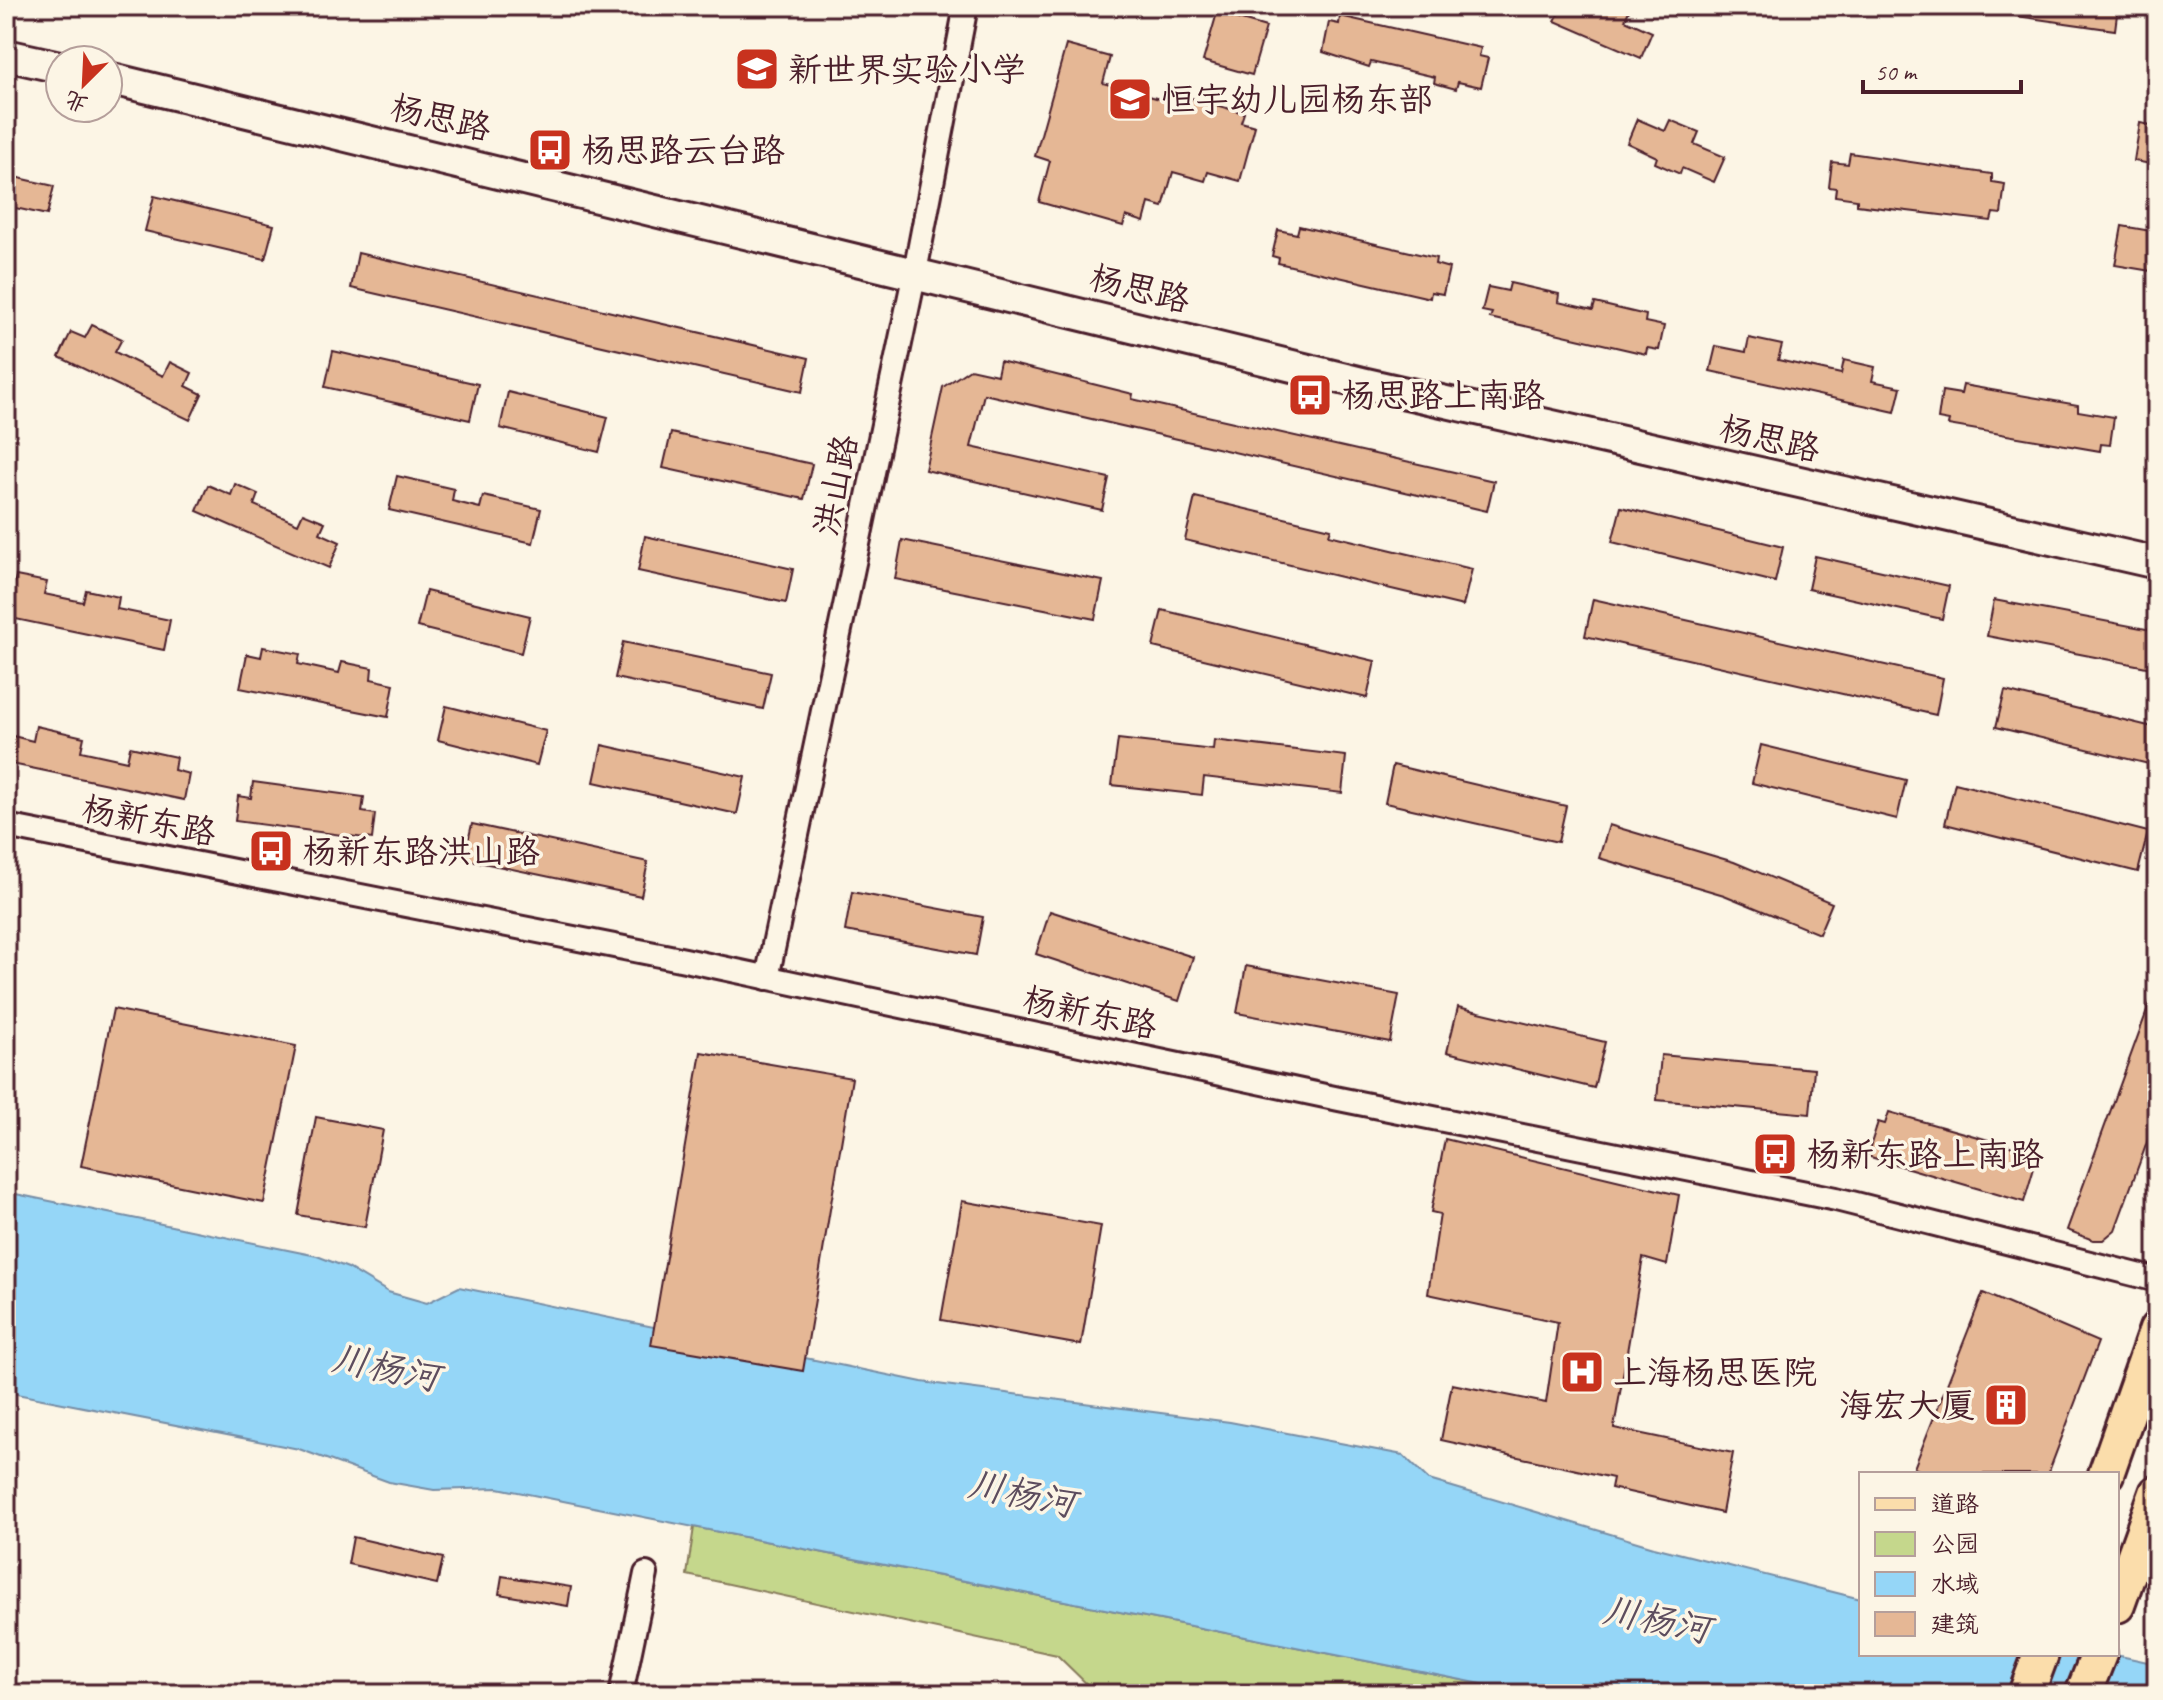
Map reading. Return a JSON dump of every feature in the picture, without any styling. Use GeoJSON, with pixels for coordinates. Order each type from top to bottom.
{"type":"FeatureCollection","features":[{"type":"Feature","properties":{"kind":"main road"},"geometry":{"type":"LineString","coordinates":[[2107,1472],[2157,1329]]}},
{"type":"Feature","properties":{"kind":"main road"},"geometry":{"type":"LineString","coordinates":[[2119,1599],[2157,1493]]}},
{"type":"Feature","properties":{"kind":"main road"},"geometry":{"type":"LineString","coordinates":[[2026,1694],[2040,1656]]}},
{"type":"Feature","properties":{"kind":"main road"},"geometry":{"type":"LineString","coordinates":[[2083,1694],[2098,1656]]}},
{"type":"Feature","properties":{"kind":"street","name":"洪山路"},"geometry":{"type":"LineString","coordinates":[[767,978],[915,272],[966,6]]}},
{"type":"Feature","properties":{"kind":"street"},"geometry":{"type":"LineString","coordinates":[[6,55],[44,63]]}},
{"type":"Feature","properties":{"kind":"street","name":"杨思路"},"geometry":{"type":"LineString","coordinates":[[124,82],[1362,383],[2157,563]]}},
{"type":"Feature","properties":{"kind":"street","name":"杨新东路"},"geometry":{"type":"LineString","coordinates":[[6,826],[767,978],[1339,1099],[1836,1199],[2157,1280]]}},
{"type":"Feature","properties":{"kind":"street"},"geometry":{"type":"LineString","coordinates":[[621,1694],[646,1574]]}},
{"type":"Feature","properties":{"kind":"green space"},"geometry":{"type":"Polygon","coordinates":[[[694,1527],[1532,1694],[1097,1694],[1057,1655],[687,1575],[694,1527]]]}},
{"type":"Feature","properties":{"kind":"water","name":"川杨河"},"geometry":{"type":"Polygon","coordinates":[[[6,1192],[317,1256],[348,1268],[388,1292],[427,1303],[459,1287],[922,1382],[1230,1422],[1403,1455],[1429,1480],[1654,1547],[1859,1598],[1859,1656],[2119,1656],[2157,1664],[2157,1694],[1532,1694],[498,1488],[434,1490],[389,1482],[299,1449],[6,1392],[6,1192]]]}},
{"type":"Feature","properties":{"kind":"building"},"geometry":{"type":"Polygon","coordinates":[[[1562,6],[1631,6],[1625,20],[1652,32],[1641,58],[1555,21],[1562,6]]]}},
{"type":"Feature","properties":{"kind":"building"},"geometry":{"type":"Polygon","coordinates":[[[2017,6],[2118,6],[2115,30],[2016,16],[2017,6]]]}},
{"type":"Feature","properties":{"kind":"building"},"geometry":{"type":"Polygon","coordinates":[[[1217,13],[1266,27],[1252,75],[1203,61],[1217,13]]]}},
{"type":"Feature","properties":{"kind":"building"},"geometry":{"type":"Polygon","coordinates":[[[1340,16],[1481,48],[1479,56],[1488,58],[1481,87],[1458,82],[1456,89],[1434,83],[1435,77],[1371,62],[1369,67],[1323,52],[1329,22],[1339,24],[1340,16]]]}},
{"type":"Feature","properties":{"kind":"building"},"geometry":{"type":"Polygon","coordinates":[[[1066,45],[1110,57],[1103,83],[1188,107],[1191,98],[1244,113],[1241,122],[1255,126],[1240,181],[1208,172],[1205,181],[1173,172],[1163,207],[1149,203],[1144,222],[1126,216],[1123,226],[1039,202],[1050,161],[1035,156],[1066,45]]]}},
{"type":"Feature","properties":{"kind":"building"},"geometry":{"type":"Polygon","coordinates":[[[1637,119],[1665,131],[1670,120],[1699,132],[1694,144],[1725,157],[1714,182],[1682,168],[1680,174],[1655,163],[1657,157],[1627,143],[1637,119]]]}},
{"type":"Feature","properties":{"kind":"building"},"geometry":{"type":"Polygon","coordinates":[[[2140,123],[2157,126],[2157,165],[2134,161],[2140,123]]]}},
{"type":"Feature","properties":{"kind":"building"},"geometry":{"type":"Polygon","coordinates":[[[1850,153],[1992,174],[1992,182],[2005,184],[2001,214],[1993,213],[1991,221],[1857,205],[1857,199],[1835,196],[1836,188],[1829,187],[1832,162],[1848,164],[1850,153]]]}},
{"type":"Feature","properties":{"kind":"building"},"geometry":{"type":"Polygon","coordinates":[[[6,175],[54,186],[47,215],[6,206],[6,175]]]}},
{"type":"Feature","properties":{"kind":"building"},"geometry":{"type":"Polygon","coordinates":[[[154,196],[274,225],[265,259],[145,231],[154,196]]]}},
{"type":"Feature","properties":{"kind":"building"},"geometry":{"type":"Polygon","coordinates":[[[1299,226],[1436,258],[1435,264],[1449,268],[1443,294],[1431,292],[1430,298],[1278,263],[1279,258],[1272,256],[1278,230],[1297,234],[1299,226]]]}},
{"type":"Feature","properties":{"kind":"building"},"geometry":{"type":"Polygon","coordinates":[[[2122,226],[2157,232],[2157,272],[2115,265],[2122,226]]]}},
{"type":"Feature","properties":{"kind":"building"},"geometry":{"type":"Polygon","coordinates":[[[358,253],[809,358],[802,392],[351,288],[358,253]]]}},
{"type":"Feature","properties":{"kind":"building"},"geometry":{"type":"Polygon","coordinates":[[[1510,283],[1559,294],[1558,302],[1593,310],[1595,303],[1646,315],[1645,322],[1664,326],[1659,350],[1647,348],[1646,354],[1490,318],[1492,313],[1482,311],[1488,287],[1508,291],[1510,283]]]}},
{"type":"Feature","properties":{"kind":"building"},"geometry":{"type":"Polygon","coordinates":[[[92,325],[122,339],[115,352],[163,376],[170,362],[192,373],[186,386],[202,394],[190,420],[59,357],[71,332],[85,338],[92,325]]]}},
{"type":"Feature","properties":{"kind":"building"},"geometry":{"type":"Polygon","coordinates":[[[1749,338],[1782,345],[1778,360],[1841,374],[1844,360],[1875,367],[1872,381],[1901,387],[1895,412],[1710,371],[1716,346],[1746,352],[1749,338]]]}},
{"type":"Feature","properties":{"kind":"building"},"geometry":{"type":"Polygon","coordinates":[[[333,351],[478,384],[470,420],[325,387],[333,351]]]}},
{"type":"Feature","properties":{"kind":"building"},"geometry":{"type":"Polygon","coordinates":[[[1000,361],[1133,394],[1132,399],[1494,481],[1487,511],[984,394],[971,447],[1109,478],[1102,510],[925,470],[943,387],[970,369],[997,375],[1000,361]]]}},
{"type":"Feature","properties":{"kind":"building"},"geometry":{"type":"Polygon","coordinates":[[[1963,385],[2078,405],[2078,411],[2114,417],[2110,445],[2101,444],[2100,451],[1948,425],[1949,421],[1938,419],[1942,391],[1961,394],[1963,385]]]}},
{"type":"Feature","properties":{"kind":"building"},"geometry":{"type":"Polygon","coordinates":[[[508,392],[608,417],[599,452],[500,428],[508,392]]]}},
{"type":"Feature","properties":{"kind":"building"},"geometry":{"type":"Polygon","coordinates":[[[671,433],[812,464],[804,499],[663,468],[671,433]]]}},
{"type":"Feature","properties":{"kind":"building"},"geometry":{"type":"Polygon","coordinates":[[[397,476],[454,489],[452,501],[480,508],[483,496],[541,509],[533,543],[389,510],[397,476]]]}},
{"type":"Feature","properties":{"kind":"building"},"geometry":{"type":"Polygon","coordinates":[[[235,484],[258,494],[254,505],[298,524],[303,513],[325,522],[320,533],[340,542],[329,568],[197,511],[208,485],[231,495],[235,484]]]}},
{"type":"Feature","properties":{"kind":"building"},"geometry":{"type":"Polygon","coordinates":[[[1195,497],[1331,529],[1329,535],[1472,569],[1463,606],[1185,540],[1195,497]]]}},
{"type":"Feature","properties":{"kind":"building"},"geometry":{"type":"Polygon","coordinates":[[[1621,507],[1783,547],[1775,582],[1612,542],[1621,507]]]}},
{"type":"Feature","properties":{"kind":"building"},"geometry":{"type":"Polygon","coordinates":[[[645,536],[793,569],[786,603],[638,571],[645,536]]]}},
{"type":"Feature","properties":{"kind":"building"},"geometry":{"type":"Polygon","coordinates":[[[902,540],[1103,581],[1095,619],[895,579],[902,540]]]}},
{"type":"Feature","properties":{"kind":"building"},"geometry":{"type":"Polygon","coordinates":[[[1815,556],[1949,586],[1942,619],[1808,589],[1815,556]]]}},
{"type":"Feature","properties":{"kind":"building"},"geometry":{"type":"Polygon","coordinates":[[[16,576],[47,582],[44,594],[83,602],[86,590],[119,597],[117,609],[170,620],[164,650],[6,617],[6,586],[13,588],[16,576]]]}},
{"type":"Feature","properties":{"kind":"building"},"geometry":{"type":"Polygon","coordinates":[[[426,591],[530,616],[521,653],[417,627],[426,591]]]}},
{"type":"Feature","properties":{"kind":"building"},"geometry":{"type":"Polygon","coordinates":[[[1593,599],[1943,678],[1936,715],[1585,636],[1593,599]]]}},
{"type":"Feature","properties":{"kind":"building"},"geometry":{"type":"Polygon","coordinates":[[[1994,600],[2157,631],[2157,669],[1987,636],[1994,600]]]}},
{"type":"Feature","properties":{"kind":"building"},"geometry":{"type":"Polygon","coordinates":[[[1162,610],[1375,661],[1367,698],[1153,647],[1162,610]]]}},
{"type":"Feature","properties":{"kind":"building"},"geometry":{"type":"Polygon","coordinates":[[[623,642],[771,673],[763,709],[615,678],[623,642]]]}},
{"type":"Feature","properties":{"kind":"building"},"geometry":{"type":"Polygon","coordinates":[[[263,647],[300,654],[298,664],[339,673],[342,662],[372,668],[371,679],[394,684],[388,717],[240,688],[247,654],[261,657],[263,647]]]}},
{"type":"Feature","properties":{"kind":"building"},"geometry":{"type":"Polygon","coordinates":[[[2005,691],[2157,728],[2157,766],[1996,727],[2005,691]]]}},
{"type":"Feature","properties":{"kind":"building"},"geometry":{"type":"Polygon","coordinates":[[[446,706],[546,731],[537,765],[438,740],[446,706]]]}},
{"type":"Feature","properties":{"kind":"building"},"geometry":{"type":"Polygon","coordinates":[[[36,726],[84,737],[81,751],[127,761],[130,747],[176,757],[174,770],[189,774],[184,800],[7,763],[13,736],[33,741],[36,726]]]}},
{"type":"Feature","properties":{"kind":"building"},"geometry":{"type":"Polygon","coordinates":[[[1118,739],[1213,750],[1214,740],[1346,756],[1342,793],[1204,777],[1202,795],[1112,785],[1118,739]]]}},
{"type":"Feature","properties":{"kind":"building"},"geometry":{"type":"Polygon","coordinates":[[[602,745],[745,777],[737,814],[594,782],[602,745]]]}},
{"type":"Feature","properties":{"kind":"building"},"geometry":{"type":"Polygon","coordinates":[[[1761,745],[1906,780],[1897,819],[1752,783],[1761,745]]]}},
{"type":"Feature","properties":{"kind":"building"},"geometry":{"type":"Polygon","coordinates":[[[1393,765],[1566,806],[1558,842],[1385,803],[1393,765]]]}},
{"type":"Feature","properties":{"kind":"building"},"geometry":{"type":"Polygon","coordinates":[[[253,782],[364,797],[362,812],[375,814],[372,839],[235,821],[238,796],[251,798],[253,782]]]}},
{"type":"Feature","properties":{"kind":"building"},"geometry":{"type":"Polygon","coordinates":[[[1955,783],[2148,832],[2138,872],[1945,824],[1955,783]]]}},
{"type":"Feature","properties":{"kind":"building"},"geometry":{"type":"Polygon","coordinates":[[[472,824],[648,862],[641,896],[464,859],[472,824]]]}},
{"type":"Feature","properties":{"kind":"building"},"geometry":{"type":"Polygon","coordinates":[[[1609,825],[1734,862],[1832,903],[1819,934],[1724,895],[1599,858],[1609,825]]]}},
{"type":"Feature","properties":{"kind":"building"},"geometry":{"type":"Polygon","coordinates":[[[852,892],[983,917],[976,955],[845,931],[852,892]]]}},
{"type":"Feature","properties":{"kind":"building"},"geometry":{"type":"Polygon","coordinates":[[[1050,911],[1193,957],[1179,1001],[1036,954],[1050,911]]]}},
{"type":"Feature","properties":{"kind":"building"},"geometry":{"type":"Polygon","coordinates":[[[1246,966],[1399,995],[1390,1042],[1237,1013],[1246,966]]]}},
{"type":"Feature","properties":{"kind":"building"},"geometry":{"type":"Polygon","coordinates":[[[2155,989],[2157,1115],[2115,1230],[2103,1240],[2093,1240],[2067,1230],[2155,989]]]}},
{"type":"Feature","properties":{"kind":"building"},"geometry":{"type":"Polygon","coordinates":[[[1458,1007],[1605,1042],[1594,1088],[1447,1052],[1458,1007]]]}},
{"type":"Feature","properties":{"kind":"building"},"geometry":{"type":"Polygon","coordinates":[[[113,1009],[296,1046],[264,1203],[81,1166],[113,1009]]]}},
{"type":"Feature","properties":{"kind":"building"},"geometry":{"type":"Polygon","coordinates":[[[701,1052],[852,1078],[803,1371],[651,1345],[701,1052]]]}},
{"type":"Feature","properties":{"kind":"building"},"geometry":{"type":"Polygon","coordinates":[[[1661,1055],[1814,1069],[1810,1114],[1657,1100],[1661,1055]]]}},
{"type":"Feature","properties":{"kind":"building"},"geometry":{"type":"Polygon","coordinates":[[[1889,1112],[2031,1152],[2027,1165],[2034,1168],[2024,1202],[1867,1156],[1878,1122],[1885,1124],[1889,1112]]]}},
{"type":"Feature","properties":{"kind":"building"},"geometry":{"type":"Polygon","coordinates":[[[316,1117],[383,1130],[365,1227],[298,1215],[316,1117]]]}},
{"type":"Feature","properties":{"kind":"building"},"geometry":{"type":"Polygon","coordinates":[[[1445,1139],[1679,1195],[1667,1265],[1643,1258],[1614,1428],[1733,1453],[1722,1513],[1611,1488],[1613,1478],[1441,1440],[1452,1384],[1546,1403],[1558,1322],[1428,1294],[1440,1214],[1431,1212],[1445,1139]]]}},
{"type":"Feature","properties":{"kind":"building"},"geometry":{"type":"Polygon","coordinates":[[[962,1201],[1101,1226],[1081,1345],[941,1320],[962,1201]]]}},
{"type":"Feature","properties":{"kind":"building","name":"海宏大厦"},"geometry":{"type":"Polygon","coordinates":[[[1983,1293],[2098,1342],[2049,1472],[1923,1472],[1914,1468],[1983,1293]]]}},
{"type":"Feature","properties":{"kind":"building"},"geometry":{"type":"Polygon","coordinates":[[[353,1537],[443,1558],[437,1584],[348,1564],[353,1537]]]}},
{"type":"Feature","properties":{"kind":"building"},"geometry":{"type":"Polygon","coordinates":[[[502,1576],[571,1587],[568,1606],[499,1594],[502,1576]]]}},
{"type":"Feature","properties":{"kind":"place","name":"新世界实验小学"},"geometry":{"type":"Point","coordinates":[757,69]}},
{"type":"Feature","properties":{"kind":"place","name":"恒宇幼儿园杨东部"},"geometry":{"type":"Point","coordinates":[1130,99]}},
{"type":"Feature","properties":{"kind":"place","name":"杨思路云台路"},"geometry":{"type":"Point","coordinates":[550,150]}},
{"type":"Feature","properties":{"kind":"place","name":"杨思路上南路"},"geometry":{"type":"Point","coordinates":[1310,395]}},
{"type":"Feature","properties":{"kind":"place","name":"杨新东路洪山路"},"geometry":{"type":"Point","coordinates":[271,851]}},
{"type":"Feature","properties":{"kind":"place","name":"杨新东路上南路"},"geometry":{"type":"Point","coordinates":[1775,1154]}},
{"type":"Feature","properties":{"kind":"place","name":"上海杨思医院"},"geometry":{"type":"Point","coordinates":[1582,1372]}},
{"type":"Feature","properties":{"kind":"place","name":"海宏大厦"},"geometry":{"type":"Point","coordinates":[2006,1405]}}]}
